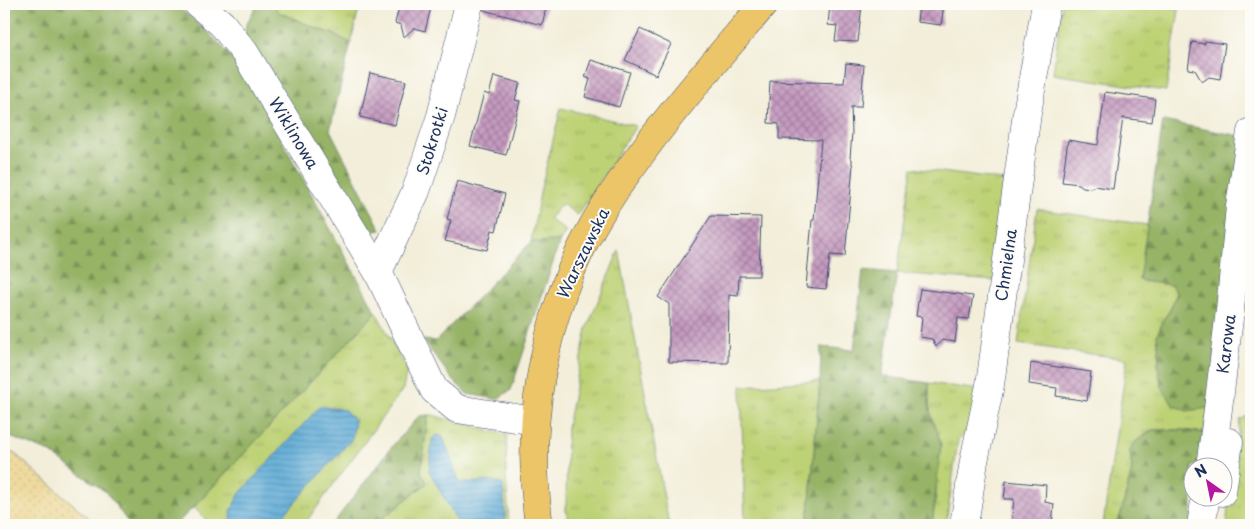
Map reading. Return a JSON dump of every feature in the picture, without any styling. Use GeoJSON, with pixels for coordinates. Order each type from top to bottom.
{"type":"FeatureCollection","features":[{"type":"Feature","properties":{"kind":"main road","name":"Warszawska"},"geometry":{"type":"LineString","coordinates":[[539,525],[535,498],[535,421],[541,376],[559,302],[587,236],[626,173],[653,137],[690,90],[764,4]]}},
{"type":"Feature","properties":{"kind":"street","name":"Wiklinowa"},"geometry":{"type":"LineString","coordinates":[[198,4],[222,24],[245,53],[378,272],[434,390],[457,409],[535,421]]}},
{"type":"Feature","properties":{"kind":"street","name":"Stokrotki"},"geometry":{"type":"LineString","coordinates":[[378,272],[416,192],[441,116],[469,4]]}},
{"type":"Feature","properties":{"kind":"street","name":"Chmielna"},"geometry":{"type":"LineString","coordinates":[[964,525],[974,461],[990,385],[1026,113],[1046,4]]}},
{"type":"Feature","properties":{"kind":"street","name":"Karowa"},"geometry":{"type":"LineString","coordinates":[[1211,456],[1230,310],[1240,206],[1251,132]]}},
{"type":"Feature","properties":{"kind":"street"},"geometry":{"type":"LineString","coordinates":[[1227,456],[1251,281]]}},
{"type":"Feature","properties":{"kind":"street"},"geometry":{"type":"LineString","coordinates":[[1202,525],[1205,506]]}},
{"type":"Feature","properties":{"kind":"street"},"geometry":{"type":"LineString","coordinates":[[1218,525],[1221,506]]}},
{"type":"Feature","properties":{"kind":"green space"},"geometry":{"type":"Polygon","coordinates":[[[4,4],[175,4],[211,35],[242,68],[376,312],[175,525],[130,525],[106,492],[48,451],[4,435],[4,4]]]}},
{"type":"Feature","properties":{"kind":"green space"},"geometry":{"type":"Polygon","coordinates":[[[258,4],[272,4],[279,12],[351,43],[330,130],[381,230],[365,232],[244,38],[246,24],[258,4]]]}},
{"type":"Feature","properties":{"kind":"green space"},"geometry":{"type":"Polygon","coordinates":[[[272,4],[360,4],[351,43],[279,12],[272,4]]]}},
{"type":"Feature","properties":{"kind":"green space"},"geometry":{"type":"Polygon","coordinates":[[[1062,4],[1180,4],[1166,91],[1053,74],[1062,4]]]}},
{"type":"Feature","properties":{"kind":"green space"},"geometry":{"type":"Polygon","coordinates":[[[561,108],[636,126],[578,215],[562,204],[549,219],[566,231],[560,241],[531,242],[541,188],[561,108]]]}},
{"type":"Feature","properties":{"kind":"green space"},"geometry":{"type":"Polygon","coordinates":[[[1163,121],[1245,137],[1208,408],[1187,411],[1173,405],[1161,385],[1158,366],[1157,335],[1177,293],[1171,285],[1139,280],[1163,121]]]}},
{"type":"Feature","properties":{"kind":"green space"},"geometry":{"type":"Polygon","coordinates":[[[912,168],[1010,181],[995,281],[897,273],[912,168]]]}},
{"type":"Feature","properties":{"kind":"green space"},"geometry":{"type":"Polygon","coordinates":[[[1037,209],[1148,225],[1140,280],[1171,285],[1177,293],[1170,310],[1163,320],[1158,335],[1158,366],[1208,408],[1204,433],[1183,430],[1152,430],[1134,443],[1130,451],[1132,470],[1121,514],[1115,525],[1103,525],[1127,359],[1018,344],[1037,209]]]}},
{"type":"Feature","properties":{"kind":"green space"},"geometry":{"type":"Polygon","coordinates":[[[560,241],[511,390],[497,399],[467,394],[452,379],[423,340],[436,341],[531,242],[560,241]]]}},
{"type":"Feature","properties":{"kind":"green space"},"geometry":{"type":"Polygon","coordinates":[[[619,250],[669,525],[569,525],[566,510],[567,427],[587,328],[619,250]]]}},
{"type":"Feature","properties":{"kind":"green space"},"geometry":{"type":"Polygon","coordinates":[[[863,270],[897,273],[882,376],[929,383],[929,405],[932,421],[936,427],[941,445],[932,525],[808,525],[821,347],[854,350],[863,270]]]}},
{"type":"Feature","properties":{"kind":"green space"},"geometry":{"type":"Polygon","coordinates":[[[376,312],[407,369],[403,389],[304,525],[210,525],[194,507],[376,312]]]}},
{"type":"Feature","properties":{"kind":"green space"},"geometry":{"type":"Polygon","coordinates":[[[820,381],[808,525],[745,525],[741,386],[820,381]]]}},
{"type":"Feature","properties":{"kind":"green space"},"geometry":{"type":"Polygon","coordinates":[[[929,383],[980,390],[976,425],[958,440],[946,525],[932,525],[936,494],[936,427],[930,411],[929,383]]]}},
{"type":"Feature","properties":{"kind":"green space"},"geometry":{"type":"Polygon","coordinates":[[[1251,414],[1251,525],[1226,525],[1229,506],[1232,506],[1232,480],[1240,420],[1251,414]]]}},
{"type":"Feature","properties":{"kind":"green space"},"geometry":{"type":"Polygon","coordinates":[[[428,415],[507,435],[506,473],[509,525],[374,525],[427,483],[421,472],[428,415]]]}},
{"type":"Feature","properties":{"kind":"green space"},"geometry":{"type":"Polygon","coordinates":[[[428,415],[421,472],[427,483],[374,525],[332,525],[394,444],[419,416],[428,415]]]}},
{"type":"Feature","properties":{"kind":"green space"},"geometry":{"type":"Polygon","coordinates":[[[1152,430],[1183,430],[1204,433],[1201,456],[1182,456],[1182,506],[1192,506],[1192,525],[1115,525],[1121,514],[1132,470],[1130,451],[1134,443],[1152,430]]]}},
{"type":"Feature","properties":{"kind":"sand"},"geometry":{"type":"Polygon","coordinates":[[[4,450],[15,454],[89,518],[92,525],[4,525],[4,450]]]}},
{"type":"Feature","properties":{"kind":"water"},"geometry":{"type":"Polygon","coordinates":[[[320,406],[345,410],[355,421],[352,439],[275,525],[232,525],[231,511],[240,493],[320,406]]]}},
{"type":"Feature","properties":{"kind":"water"},"geometry":{"type":"Polygon","coordinates":[[[439,435],[443,437],[460,483],[495,481],[503,485],[506,525],[459,525],[429,471],[432,439],[439,435]]]}},
{"type":"Feature","properties":{"kind":"building"},"geometry":{"type":"Polygon","coordinates":[[[400,4],[432,4],[425,31],[414,28],[404,37],[401,25],[395,23],[400,4]]]}},
{"type":"Feature","properties":{"kind":"building"},"geometry":{"type":"Polygon","coordinates":[[[484,4],[547,4],[542,25],[483,10],[484,4]]]}},
{"type":"Feature","properties":{"kind":"building"},"geometry":{"type":"Polygon","coordinates":[[[830,4],[862,4],[858,42],[835,41],[837,26],[828,25],[830,4]]]}},
{"type":"Feature","properties":{"kind":"building"},"geometry":{"type":"Polygon","coordinates":[[[919,4],[944,4],[941,25],[917,22],[919,4]]]}},
{"type":"Feature","properties":{"kind":"building"},"geometry":{"type":"Polygon","coordinates":[[[640,29],[671,44],[656,75],[625,60],[640,29]]]}},
{"type":"Feature","properties":{"kind":"building"},"geometry":{"type":"Polygon","coordinates":[[[1205,41],[1225,44],[1220,79],[1209,77],[1202,82],[1195,70],[1188,69],[1192,42],[1205,44],[1205,41]]]}},
{"type":"Feature","properties":{"kind":"building"},"geometry":{"type":"Polygon","coordinates":[[[591,60],[630,72],[619,107],[585,97],[590,79],[585,77],[591,60]]]}},
{"type":"Feature","properties":{"kind":"building"},"geometry":{"type":"Polygon","coordinates":[[[846,63],[864,65],[861,107],[851,107],[852,133],[850,158],[853,165],[845,256],[830,255],[826,289],[806,287],[821,140],[779,139],[779,124],[768,123],[770,81],[844,83],[846,63]]]}},
{"type":"Feature","properties":{"kind":"building"},"geometry":{"type":"Polygon","coordinates":[[[370,73],[406,81],[395,125],[360,117],[370,73]]]}},
{"type":"Feature","properties":{"kind":"building"},"geometry":{"type":"Polygon","coordinates":[[[494,76],[520,83],[515,100],[520,101],[506,155],[470,146],[484,93],[489,95],[494,76]]]}},
{"type":"Feature","properties":{"kind":"building"},"geometry":{"type":"Polygon","coordinates":[[[1105,92],[1155,99],[1152,122],[1123,118],[1113,189],[1095,186],[1091,188],[1083,187],[1079,184],[1062,182],[1068,140],[1098,145],[1105,92]]]}},
{"type":"Feature","properties":{"kind":"building"},"geometry":{"type":"Polygon","coordinates":[[[457,181],[505,194],[496,231],[492,230],[487,250],[445,241],[451,220],[447,219],[457,181]]]}},
{"type":"Feature","properties":{"kind":"building"},"geometry":{"type":"Polygon","coordinates":[[[711,216],[761,217],[759,276],[739,276],[738,296],[729,295],[728,363],[669,362],[669,304],[658,297],[711,216]]]}},
{"type":"Feature","properties":{"kind":"building"},"geometry":{"type":"Polygon","coordinates":[[[920,289],[973,296],[969,319],[958,318],[955,342],[942,340],[936,347],[932,339],[920,337],[922,317],[916,316],[920,289]]]}},
{"type":"Feature","properties":{"kind":"building"},"geometry":{"type":"Polygon","coordinates":[[[1031,363],[1091,372],[1087,401],[1056,396],[1057,388],[1029,384],[1031,363]]]}},
{"type":"Feature","properties":{"kind":"building"},"geometry":{"type":"Polygon","coordinates":[[[1006,481],[1046,485],[1045,502],[1054,504],[1052,525],[1011,525],[1014,499],[1004,499],[1006,481]]]}}]}
